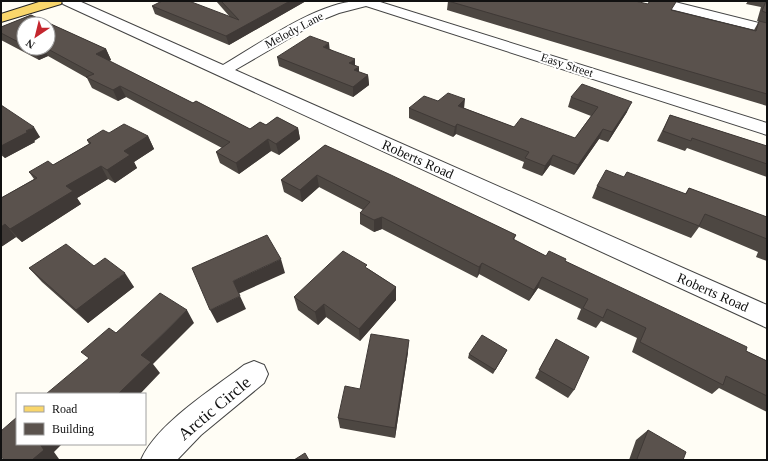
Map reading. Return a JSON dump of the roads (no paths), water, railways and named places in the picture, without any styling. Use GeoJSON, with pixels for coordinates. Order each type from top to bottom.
{"type":"FeatureCollection","features":[{"type":"Feature","properties":{"kind":"main road"},"geometry":{"type":"LineString","coordinates":[[1,18],[56,1]]}},
{"type":"Feature","properties":{"kind":"street","name":"Roberts Road"},"geometry":{"type":"LineString","coordinates":[[68,1],[767,317]]}},
{"type":"Feature","properties":{"kind":"street","name":"Melody Lane"},"geometry":{"type":"LineString","coordinates":[[223,71],[314,18],[334,10],[369,1]]}},
{"type":"Feature","properties":{"kind":"street","name":"Easy Street"},"geometry":{"type":"LineString","coordinates":[[369,1],[767,129]]}},
{"type":"Feature","properties":{"kind":"street"},"geometry":{"type":"LineString","coordinates":[[655,1],[704,7],[767,29]]}},
{"type":"Feature","properties":{"kind":"street","name":"Arctic Circle"},"geometry":{"type":"LineString","coordinates":[[157,460],[168,446],[254,374]]}}]}
